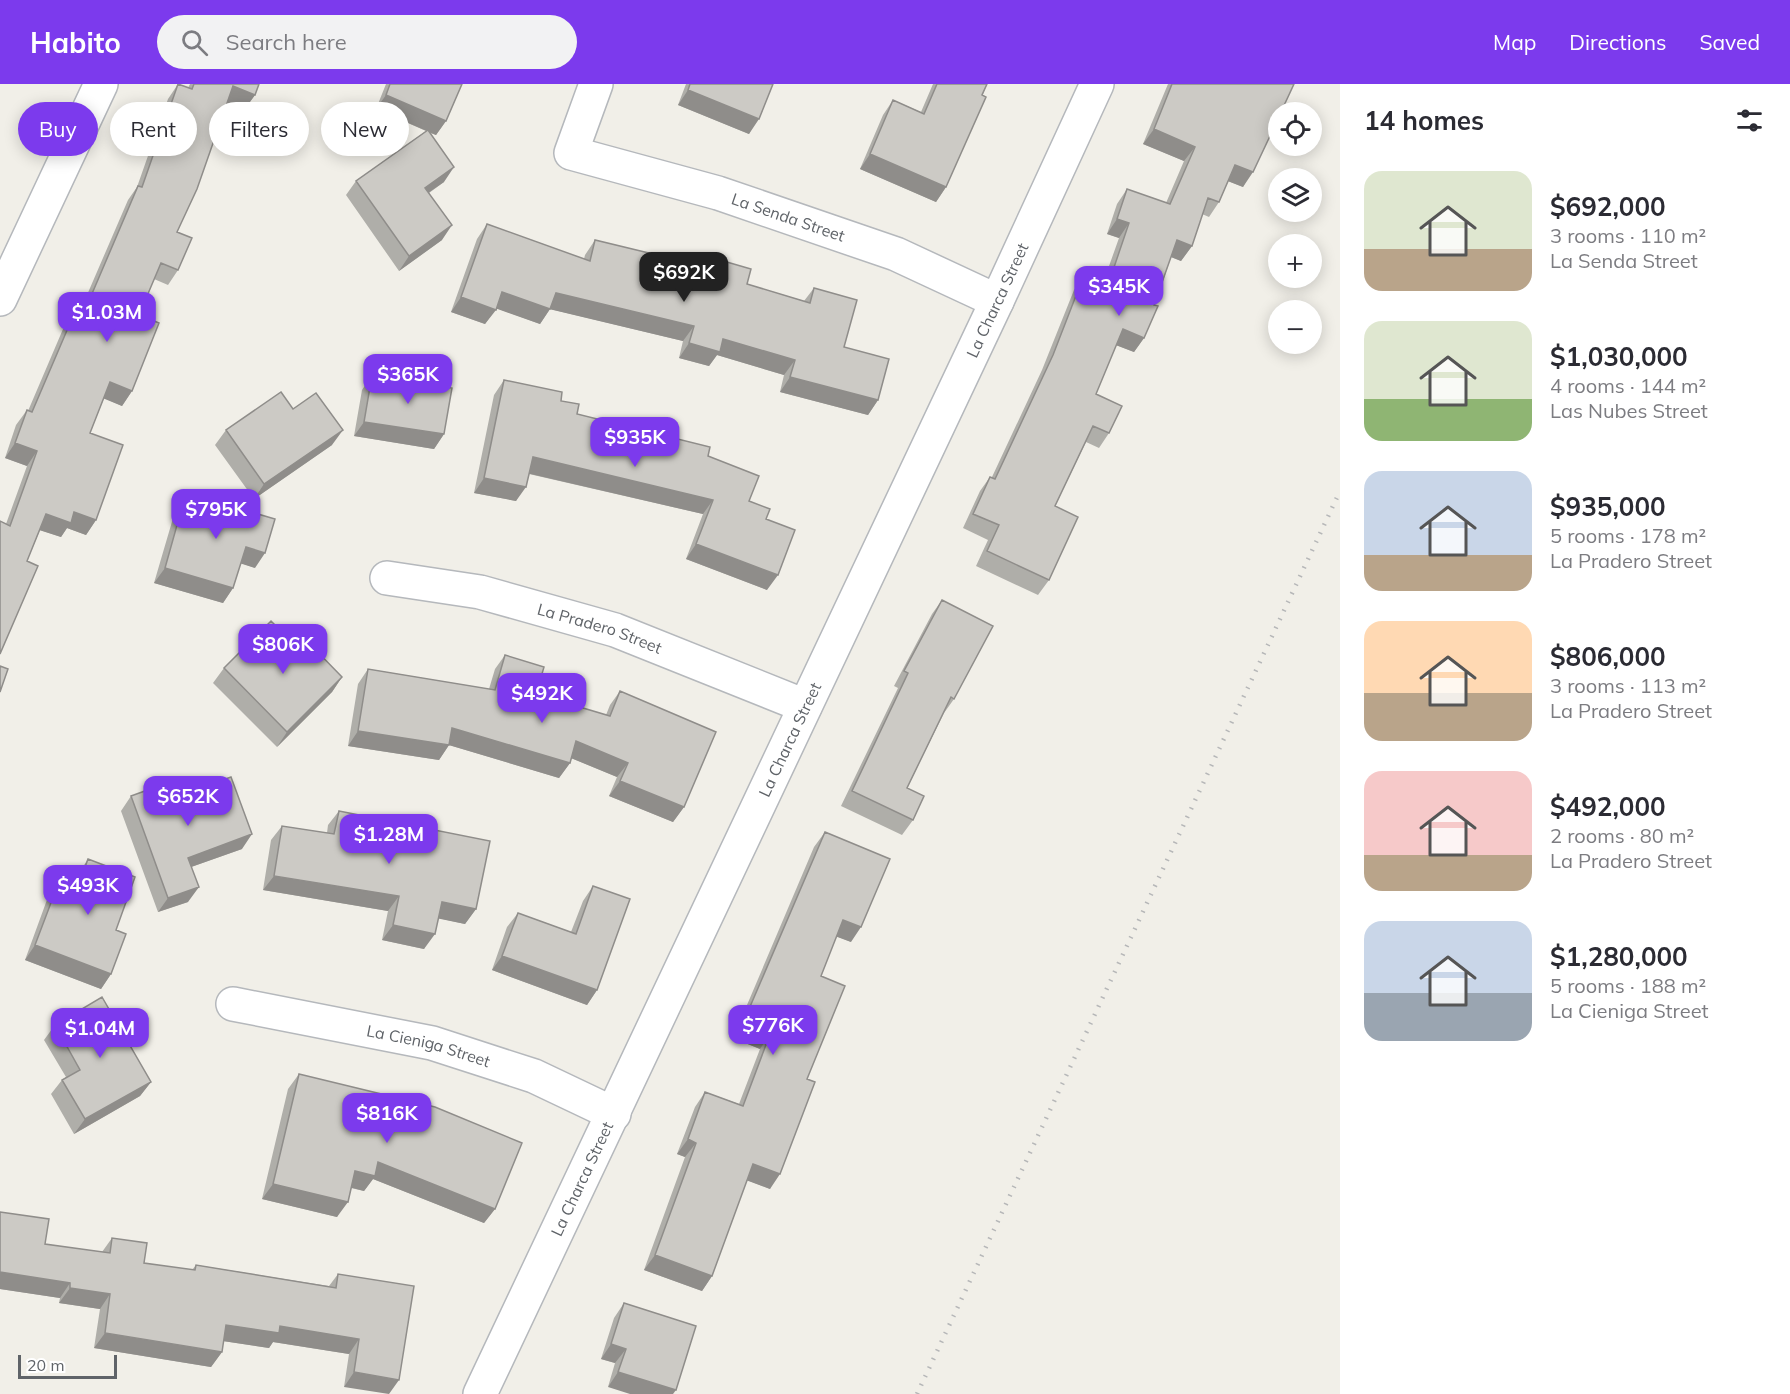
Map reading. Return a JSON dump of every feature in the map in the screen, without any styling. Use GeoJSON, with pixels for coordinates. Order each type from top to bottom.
{"type":"FeatureCollection","features":[{"type":"Feature","properties":{"kind":"street"},"geometry":{"type":"LineString","coordinates":[[0,299],[101,84]]}},
{"type":"Feature","properties":{"kind":"street","name":"La Senda Street"},"geometry":{"type":"LineString","coordinates":[[596,84],[571,153],[718,193],[896,254],[997,301]]}},
{"type":"Feature","properties":{"kind":"street","name":"La Charca Street"},"geometry":{"type":"LineString","coordinates":[[480,1394],[997,301],[1097,84]]}},
{"type":"Feature","properties":{"kind":"street","name":"La Pradero Street"},"geometry":{"type":"LineString","coordinates":[[387,578],[480,592],[615,630],[805,706]]}},
{"type":"Feature","properties":{"kind":"street","name":"La Cieniga Street"},"geometry":{"type":"LineString","coordinates":[[233,1004],[432,1043],[534,1076],[614,1114]]}},
{"type":"Feature","properties":{"kind":"building"},"geometry":{"type":"Polygon","coordinates":[[[178,84],[192,89],[194,84],[259,84],[255,95],[233,86],[227,102],[209,102],[209,155],[197,189],[177,232],[192,238],[178,270],[161,263],[139,315],[159,323],[132,391],[110,382],[90,433],[123,445],[96,520],[74,512],[71,523],[46,514],[27,561],[38,566],[0,654],[0,521],[10,526],[37,451],[15,443],[27,410],[32,412],[83,293],[91,296],[138,186],[142,187],[153,156],[197,156],[197,102],[172,102],[178,84]]]}},
{"type":"Feature","properties":{"kind":"building"},"geometry":{"type":"Polygon","coordinates":[[[390,84],[462,84],[446,121],[409,105],[409,102],[402,102],[386,95],[390,84]]]}},
{"type":"Feature","properties":{"kind":"building"},"geometry":{"type":"Polygon","coordinates":[[[690,84],[773,84],[759,119],[688,90],[690,84]]]}},
{"type":"Feature","properties":{"kind":"building"},"geometry":{"type":"Polygon","coordinates":[[[937,84],[987,84],[982,95],[986,97],[946,187],[870,154],[893,100],[924,114],[937,84]]]}},
{"type":"Feature","properties":{"kind":"building"},"geometry":{"type":"Polygon","coordinates":[[[1172,84],[1294,84],[1286,102],[1268,102],[1268,140],[1253,172],[1235,165],[1219,202],[1208,198],[1192,246],[1177,240],[1154,305],[1158,306],[1144,338],[1123,329],[1096,394],[1122,406],[1109,433],[1093,426],[1055,506],[1078,517],[1049,580],[987,551],[999,525],[973,514],[990,477],[995,479],[1053,355],[1084,275],[1108,285],[1129,223],[1117,219],[1127,189],[1170,204],[1195,147],[1154,129],[1172,84]]]}},
{"type":"Feature","properties":{"kind":"building"},"geometry":{"type":"Polygon","coordinates":[[[428,130],[454,167],[425,188],[452,225],[409,256],[356,181],[391,156],[409,156],[409,143],[428,130]]]}},
{"type":"Feature","properties":{"kind":"building"},"geometry":{"type":"Polygon","coordinates":[[[487,224],[590,261],[595,240],[711,268],[713,258],[751,269],[747,284],[810,303],[814,288],[857,300],[844,347],[889,359],[878,400],[790,377],[795,360],[723,339],[720,352],[689,343],[694,326],[556,293],[550,309],[502,292],[496,310],[461,297],[487,224]]]}},
{"type":"Feature","properties":{"kind":"building"},"geometry":{"type":"Polygon","coordinates":[[[372,375],[452,388],[444,434],[364,422],[372,375]]]}},
{"type":"Feature","properties":{"kind":"building"},"geometry":{"type":"Polygon","coordinates":[[[504,380],[562,392],[561,401],[579,404],[577,414],[710,447],[708,456],[759,476],[749,501],[770,509],[766,519],[795,530],[778,575],[696,544],[713,500],[533,457],[526,487],[484,478],[504,380]]]}},
{"type":"Feature","properties":{"kind":"building"},"geometry":{"type":"Polygon","coordinates":[[[281,392],[293,409],[316,393],[343,430],[264,484],[226,430],[281,392]]]}},
{"type":"Feature","properties":{"kind":"building"},"geometry":{"type":"Polygon","coordinates":[[[186,493],[275,519],[265,553],[246,547],[233,588],[165,568],[186,493]]]}},
{"type":"Feature","properties":{"kind":"building"},"geometry":{"type":"Polygon","coordinates":[[[942,600],[993,626],[954,699],[951,697],[907,788],[924,796],[913,820],[852,791],[908,673],[904,671],[942,600]]]}},
{"type":"Feature","properties":{"kind":"building"},"geometry":{"type":"Polygon","coordinates":[[[271,621],[299,649],[307,641],[342,677],[287,732],[224,668],[271,621]]]}},
{"type":"Feature","properties":{"kind":"building"},"geometry":{"type":"Polygon","coordinates":[[[505,655],[544,667],[536,694],[610,716],[620,691],[716,732],[684,807],[620,781],[628,763],[576,741],[570,763],[452,728],[449,745],[358,731],[368,669],[495,690],[505,655]]]}},
{"type":"Feature","properties":{"kind":"building"},"geometry":{"type":"Polygon","coordinates":[[[0,666],[8,669],[0,692],[0,666]]]}},
{"type":"Feature","properties":{"kind":"building"},"geometry":{"type":"Polygon","coordinates":[[[231,777],[252,834],[188,858],[199,887],[168,898],[131,796],[178,779],[184,794],[231,777]]]}},
{"type":"Feature","properties":{"kind":"building"},"geometry":{"type":"Polygon","coordinates":[[[339,811],[490,841],[476,909],[442,902],[435,934],[393,925],[399,896],[274,876],[282,826],[334,834],[339,811]]]}},
{"type":"Feature","properties":{"kind":"building"},"geometry":{"type":"Polygon","coordinates":[[[825,832],[890,859],[861,927],[843,920],[821,976],[845,986],[807,1079],[815,1082],[780,1174],[753,1164],[712,1276],[655,1255],[696,1143],[688,1139],[705,1092],[743,1106],[770,1034],[743,1023],[825,832]]]}},
{"type":"Feature","properties":{"kind":"building"},"geometry":{"type":"Polygon","coordinates":[[[88,859],[135,877],[116,930],[126,934],[111,974],[35,945],[63,871],[81,878],[88,859]]]}},
{"type":"Feature","properties":{"kind":"building"},"geometry":{"type":"Polygon","coordinates":[[[593,886],[630,899],[597,990],[502,956],[518,913],[576,934],[593,886]]]}},
{"type":"Feature","properties":{"kind":"building"},"geometry":{"type":"Polygon","coordinates":[[[102,997],[151,1082],[85,1119],[62,1080],[80,1070],[55,1025],[102,997]]]}},
{"type":"Feature","properties":{"kind":"building"},"geometry":{"type":"Polygon","coordinates":[[[299,1074],[435,1107],[522,1143],[495,1209],[378,1162],[375,1176],[355,1171],[348,1202],[273,1184],[299,1074]]]}},
{"type":"Feature","properties":{"kind":"building"},"geometry":{"type":"Polygon","coordinates":[[[0,1212],[49,1219],[45,1244],[110,1253],[112,1238],[147,1243],[144,1263],[195,1270],[196,1265],[336,1288],[338,1274],[414,1286],[399,1380],[354,1372],[359,1339],[280,1326],[279,1333],[226,1325],[222,1352],[105,1333],[110,1294],[70,1288],[70,1283],[0,1272],[0,1212]]]}},
{"type":"Feature","properties":{"kind":"building"},"geometry":{"type":"Polygon","coordinates":[[[624,1303],[696,1326],[676,1390],[618,1372],[626,1349],[611,1344],[624,1303]]]}},
{"type":"Feature","properties":{"kind":"railway"},"geometry":{"type":"LineString","coordinates":[[917,1394],[1340,491]]}}]}
